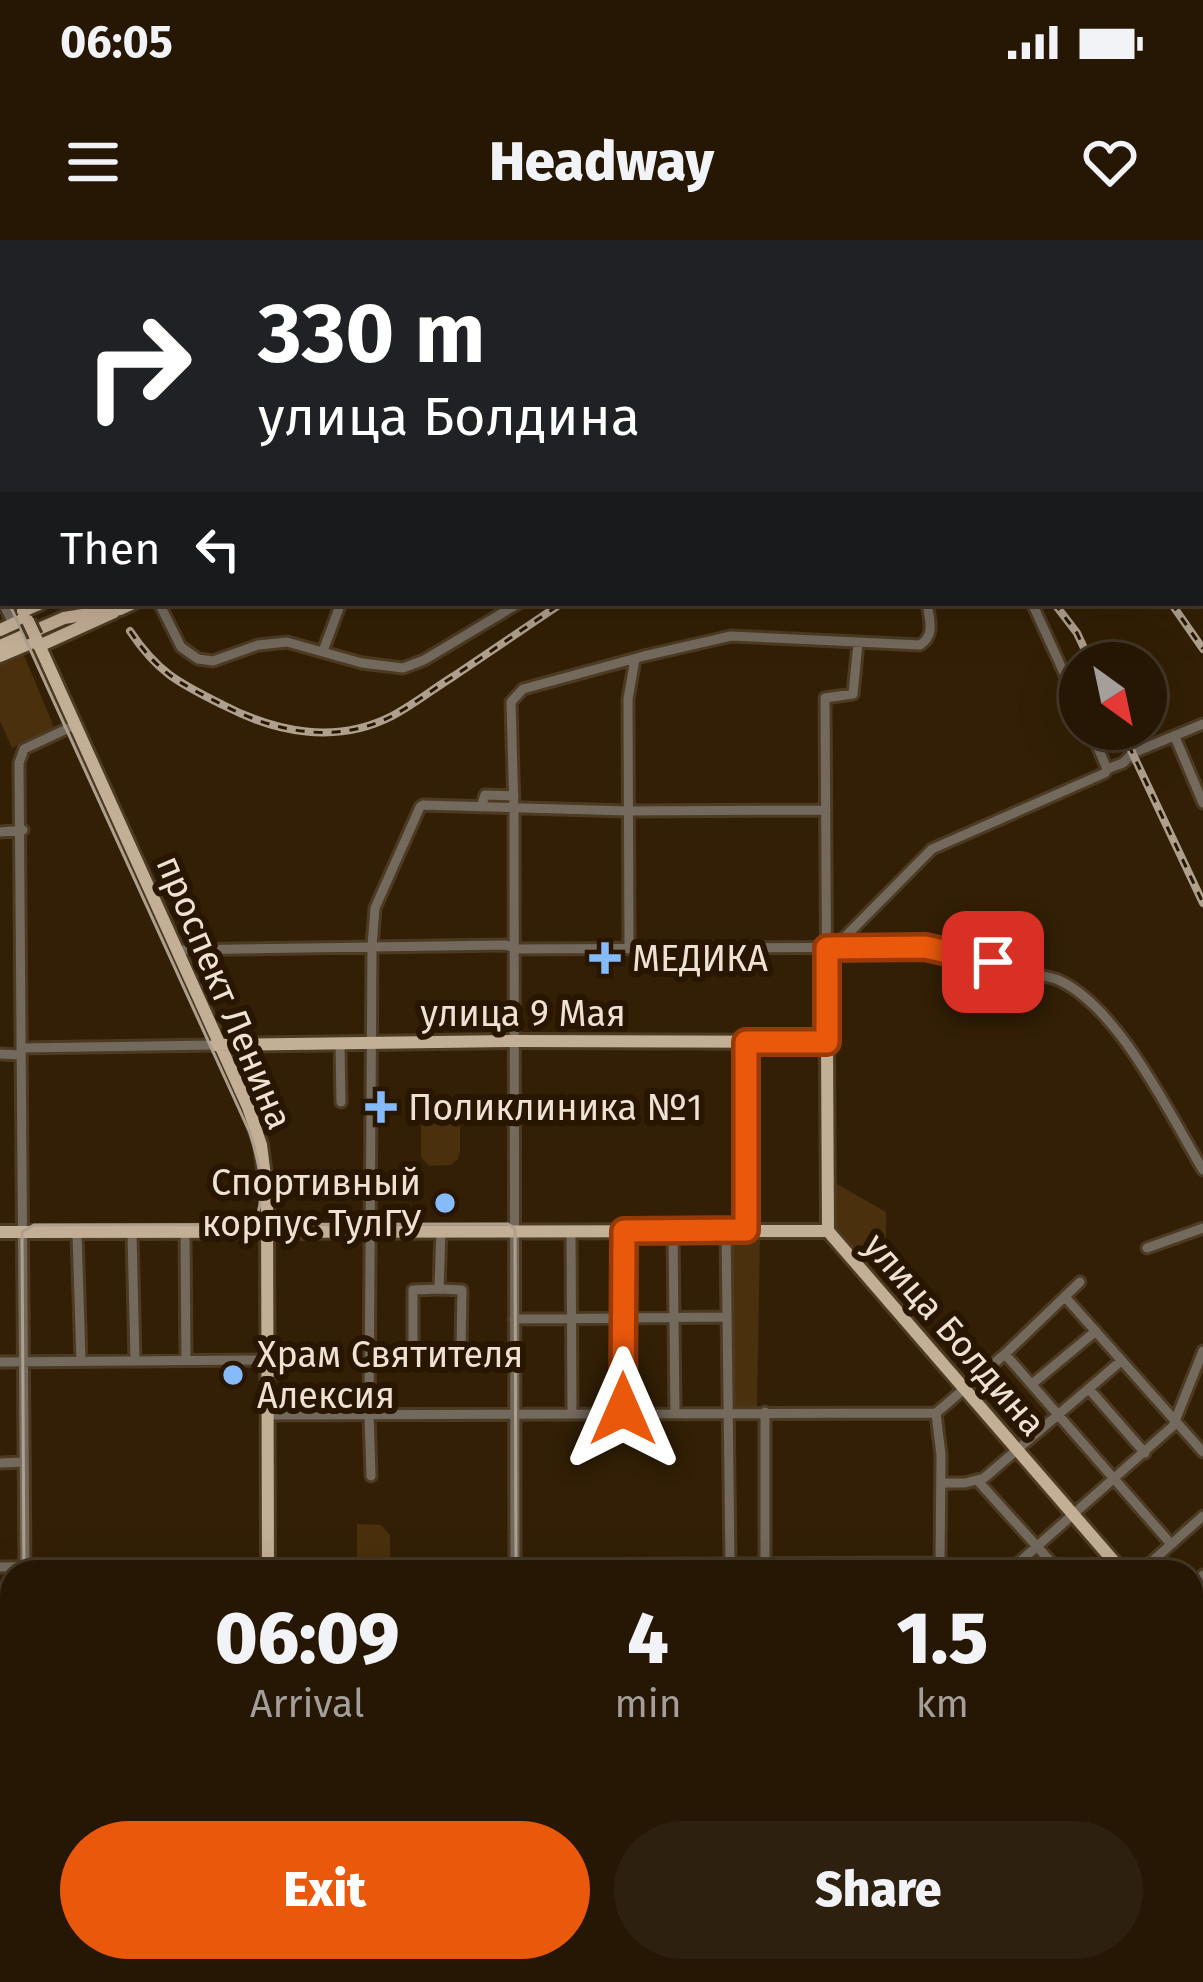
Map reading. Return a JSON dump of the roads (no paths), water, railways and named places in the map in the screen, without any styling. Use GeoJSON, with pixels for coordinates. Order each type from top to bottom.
{"type":"FeatureCollection","features":[{"type":"Feature","properties":{"kind":"main road"},"geometry":{"type":"LineString","coordinates":[[0,642],[68,606]]}},
{"type":"Feature","properties":{"kind":"main road"},"geometry":{"type":"LineString","coordinates":[[0,642],[64,617],[127,606]]}},
{"type":"Feature","properties":{"kind":"main road"},"geometry":{"type":"LineString","coordinates":[[0,656],[127,606]]}},
{"type":"Feature","properties":{"kind":"main road","name":"проспект Ленина"},"geometry":{"type":"LineString","coordinates":[[18,617],[34,641],[258,1132],[266,1169],[264,1415]]}},
{"type":"Feature","properties":{"kind":"main road","name":"проспект Ленина"},"geometry":{"type":"LineString","coordinates":[[73,726],[177,950],[259,1153],[264,1191],[265,1560]]}},
{"type":"Feature","properties":{"kind":"main road"},"geometry":{"type":"LineString","coordinates":[[827,1042],[828,1231]]}},
{"type":"Feature","properties":{"kind":"main road","name":"улица 9 Мая"},"geometry":{"type":"LineString","coordinates":[[218,1045],[827,1042]]}},
{"type":"Feature","properties":{"kind":"main road","name":"улица Болдина"},"geometry":{"type":"LineString","coordinates":[[0,1232],[828,1231],[1112,1560]]}},
{"type":"Feature","properties":{"kind":"street"},"geometry":{"type":"LineString","coordinates":[[160,606],[181,647],[198,659],[213,661],[274,642],[300,644],[385,668],[403,668],[424,660],[514,606]]}},
{"type":"Feature","properties":{"kind":"street"},"geometry":{"type":"LineString","coordinates":[[323,651],[340,606]]}},
{"type":"Feature","properties":{"kind":"street"},"geometry":{"type":"LineString","coordinates":[[515,1560],[512,702],[523,689],[731,636],[920,645],[930,635],[927,606]]}},
{"type":"Feature","properties":{"kind":"street"},"geometry":{"type":"LineString","coordinates":[[1033,606],[1059,662]]}},
{"type":"Feature","properties":{"kind":"street"},"geometry":{"type":"LineString","coordinates":[[827,1042],[831,948],[825,698],[853,694],[858,643]]}},
{"type":"Feature","properties":{"kind":"street"},"geometry":{"type":"LineString","coordinates":[[629,949],[628,699],[634,658]]}},
{"type":"Feature","properties":{"kind":"street"},"geometry":{"type":"LineString","coordinates":[[831,948],[932,849],[1203,724]]}},
{"type":"Feature","properties":{"kind":"street"},"geometry":{"type":"LineString","coordinates":[[25,1560],[22,756],[73,726]]}},
{"type":"Feature","properties":{"kind":"street"},"geometry":{"type":"LineString","coordinates":[[1175,737],[1203,802]]}},
{"type":"Feature","properties":{"kind":"street"},"geometry":{"type":"LineString","coordinates":[[1099,750],[1107,769]]}},
{"type":"Feature","properties":{"kind":"street"},"geometry":{"type":"LineString","coordinates":[[482,807],[485,795],[514,796]]}},
{"type":"Feature","properties":{"kind":"street"},"geometry":{"type":"LineString","coordinates":[[371,1476],[374,908],[417,811],[424,805],[826,811]]}},
{"type":"Feature","properties":{"kind":"street"},"geometry":{"type":"LineString","coordinates":[[0,832],[21,830]]}},
{"type":"Feature","properties":{"kind":"street"},"geometry":{"type":"LineString","coordinates":[[177,950],[506,945],[925,947],[1072,985],[1120,1032],[1203,1170]]}},
{"type":"Feature","properties":{"kind":"street"},"geometry":{"type":"LineString","coordinates":[[746,1042],[746,1230]]}},
{"type":"Feature","properties":{"kind":"street"},"geometry":{"type":"LineString","coordinates":[[0,1054],[218,1045]]}},
{"type":"Feature","properties":{"kind":"street"},"geometry":{"type":"LineString","coordinates":[[340,1045],[341,1102]]}},
{"type":"Feature","properties":{"kind":"street"},"geometry":{"type":"LineString","coordinates":[[1147,1248],[1203,1228]]}},
{"type":"Feature","properties":{"kind":"street"},"geometry":{"type":"LineString","coordinates":[[440,1289],[441,1230]]}},
{"type":"Feature","properties":{"kind":"street"},"geometry":{"type":"LineString","coordinates":[[571,1231],[572,1412]]}},
{"type":"Feature","properties":{"kind":"street"},"geometry":{"type":"LineString","coordinates":[[623,1412],[624,1231]]}},
{"type":"Feature","properties":{"kind":"street"},"geometry":{"type":"LineString","coordinates":[[674,1231],[674,1412]]}},
{"type":"Feature","properties":{"kind":"street"},"geometry":{"type":"LineString","coordinates":[[185,1232],[186,1360]]}},
{"type":"Feature","properties":{"kind":"street"},"geometry":{"type":"LineString","coordinates":[[77,1233],[81,1361]]}},
{"type":"Feature","properties":{"kind":"street"},"geometry":{"type":"LineString","coordinates":[[132,1233],[135,1360]]}},
{"type":"Feature","properties":{"kind":"street"},"geometry":{"type":"LineString","coordinates":[[716,1234],[726,1317],[730,1560]]}},
{"type":"Feature","properties":{"kind":"street"},"geometry":{"type":"LineString","coordinates":[[264,1415],[936,1413],[1080,1282]]}},
{"type":"Feature","properties":{"kind":"street"},"geometry":{"type":"LineString","coordinates":[[413,1349],[412,1290],[440,1289],[462,1290],[461,1348]]}},
{"type":"Feature","properties":{"kind":"street"},"geometry":{"type":"LineString","coordinates":[[1066,1298],[1203,1452]]}},
{"type":"Feature","properties":{"kind":"street"},"geometry":{"type":"LineString","coordinates":[[515,1319],[726,1317]]}},
{"type":"Feature","properties":{"kind":"street"},"geometry":{"type":"LineString","coordinates":[[1032,1384],[1096,1331]]}},
{"type":"Feature","properties":{"kind":"street"},"geometry":{"type":"LineString","coordinates":[[1021,1560],[1177,1421],[1203,1351]]}},
{"type":"Feature","properties":{"kind":"street"},"geometry":{"type":"LineString","coordinates":[[1005,1354],[1171,1544]]}},
{"type":"Feature","properties":{"kind":"street"},"geometry":{"type":"LineString","coordinates":[[0,1362],[262,1360]]}},
{"type":"Feature","properties":{"kind":"street"},"geometry":{"type":"LineString","coordinates":[[941,1483],[978,1481],[1121,1361]]}},
{"type":"Feature","properties":{"kind":"street"},"geometry":{"type":"LineString","coordinates":[[1089,1390],[1145,1454]]}},
{"type":"Feature","properties":{"kind":"street"},"geometry":{"type":"LineString","coordinates":[[764,1560],[765,1412]]}},
{"type":"Feature","properties":{"kind":"street"},"geometry":{"type":"LineString","coordinates":[[936,1413],[943,1560]]}},
{"type":"Feature","properties":{"kind":"street"},"geometry":{"type":"LineString","coordinates":[[0,1462],[24,1462]]}},
{"type":"Feature","properties":{"kind":"street"},"geometry":{"type":"LineString","coordinates":[[978,1481],[1049,1560]]}},
{"type":"Feature","properties":{"kind":"street"},"geometry":{"type":"LineString","coordinates":[[1153,1560],[1203,1516]]}},
{"type":"Feature","properties":{"kind":"tram line"},"geometry":{"type":"LineString","coordinates":[[10,606],[250,1133],[261,1198],[256,1218],[242,1226]]}},
{"type":"Feature","properties":{"kind":"tram line"},"geometry":{"type":"LineString","coordinates":[[24,1560],[22,1232],[34,1225],[508,1224],[515,1229],[516,1560]]}},
{"type":"Feature","properties":{"kind":"railway"},"geometry":{"type":"LineString","coordinates":[[130,631],[160,667],[208,697],[263,722],[328,732],[371,725],[392,716],[558,606]]}},
{"type":"Feature","properties":{"kind":"railway"},"geometry":{"type":"LineString","coordinates":[[1056,606],[1081,642]]}},
{"type":"Feature","properties":{"kind":"railway"},"geometry":{"type":"LineString","coordinates":[[1173,606],[1203,649]]}},
{"type":"Feature","properties":{"kind":"railway"},"geometry":{"type":"LineString","coordinates":[[1131,750],[1203,903]]}},
{"type":"Feature","properties":{"kind":"place","name":"МЕДИКА"},"geometry":{"type":"Point","coordinates":[605,958]}},
{"type":"Feature","properties":{"kind":"place","name":"Поликлиника №1"},"geometry":{"type":"Point","coordinates":[381,1107]}},
{"type":"Feature","properties":{"kind":"place","name":"Спортивный корпус ТулГУ"},"geometry":{"type":"Point","coordinates":[445,1203]}},
{"type":"Feature","properties":{"kind":"place","name":"Храм Святителя Алексия"},"geometry":{"type":"Point","coordinates":[233,1375]}}]}
